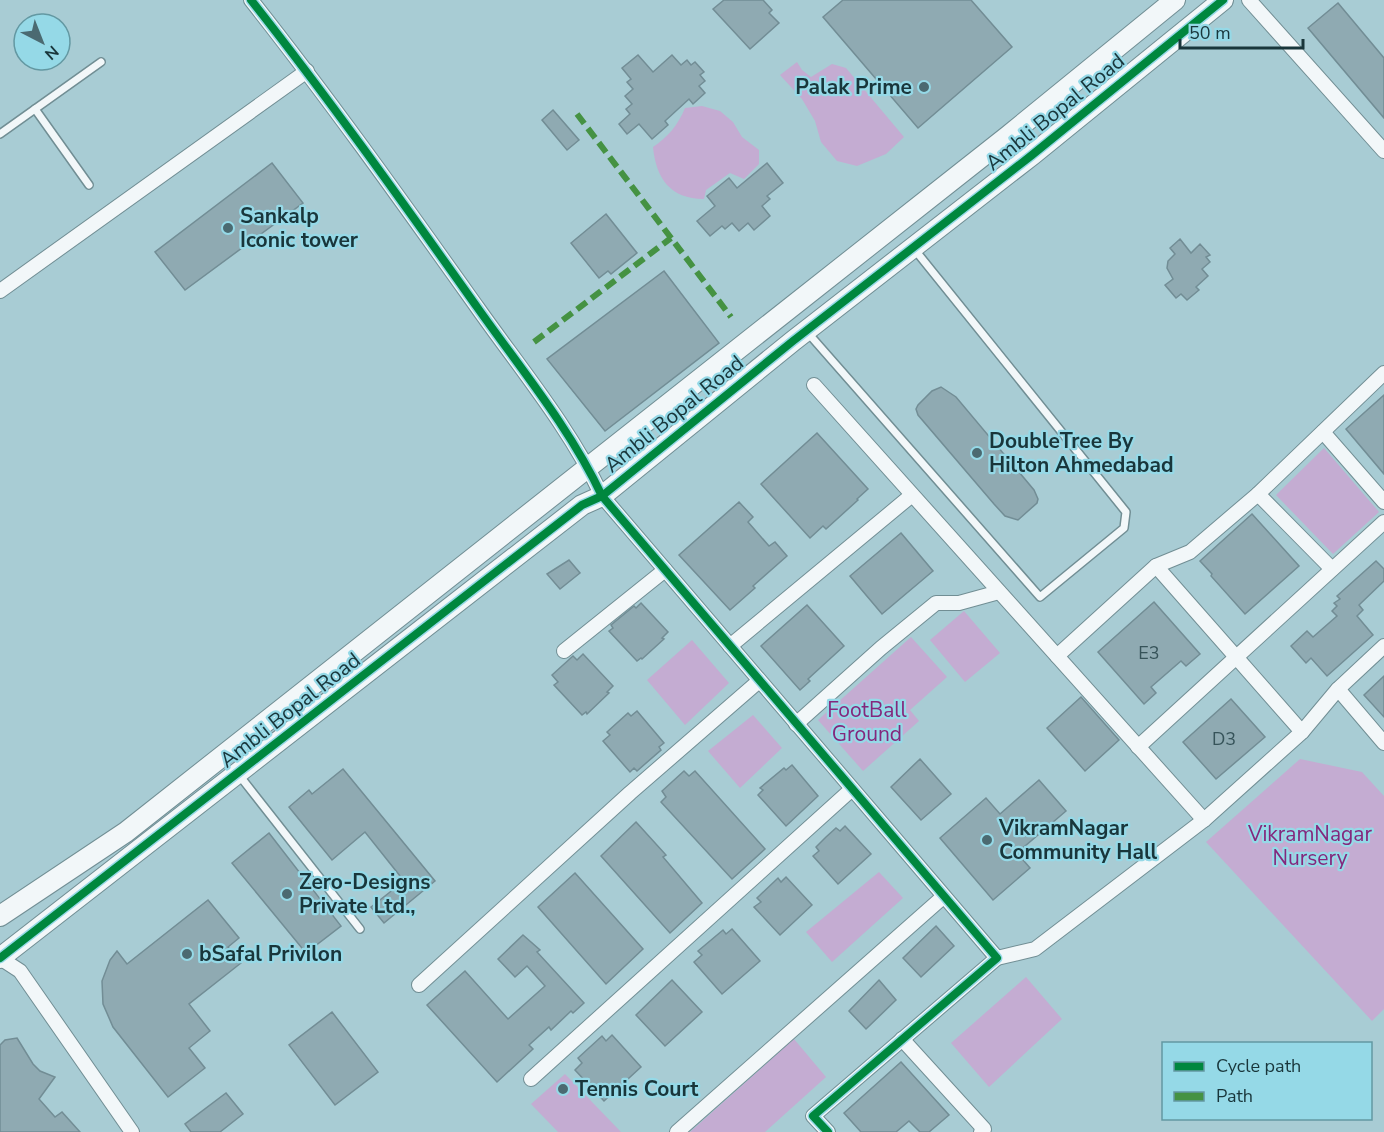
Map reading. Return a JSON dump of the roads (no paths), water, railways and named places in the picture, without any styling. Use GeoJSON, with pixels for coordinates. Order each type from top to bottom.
{"type":"FeatureCollection","features":[{"type":"Feature","properties":{"kind":"street"},"geometry":{"type":"LineString","coordinates":[[251,0],[307,71],[547,406],[589,467],[602,496],[997,958]]}},
{"type":"Feature","properties":{"kind":"street","name":"Ambli Bopal Road"},"geometry":{"type":"LineString","coordinates":[[0,958],[582,505],[602,496],[806,331],[1032,155],[1222,0]]}},
{"type":"Feature","properties":{"kind":"street"},"geometry":{"type":"LineString","coordinates":[[1249,0],[1384,151]]}},
{"type":"Feature","properties":{"kind":"street","name":"Ambli Bopal Road"},"geometry":{"type":"LineString","coordinates":[[0,916],[126,832],[1008,136],[1171,1]]}},
{"type":"Feature","properties":{"kind":"street"},"geometry":{"type":"LineString","coordinates":[[0,291],[307,71]]}},
{"type":"Feature","properties":{"kind":"street"},"geometry":{"type":"LineString","coordinates":[[1057,656],[1156,566],[1190,552],[1258,494],[1384,373]]}},
{"type":"Feature","properties":{"kind":"street"},"geometry":{"type":"LineString","coordinates":[[814,385],[1204,820]]}},
{"type":"Feature","properties":{"kind":"street"},"geometry":{"type":"LineString","coordinates":[[1323,432],[1384,501]]}},
{"type":"Feature","properties":{"kind":"street"},"geometry":{"type":"LineString","coordinates":[[1258,494],[1332,570]]}},
{"type":"Feature","properties":{"kind":"street"},"geometry":{"type":"LineString","coordinates":[[730,646],[912,495]]}},
{"type":"Feature","properties":{"kind":"street"},"geometry":{"type":"LineString","coordinates":[[1138,747],[1384,522]]}},
{"type":"Feature","properties":{"kind":"street"},"geometry":{"type":"LineString","coordinates":[[1156,566],[1302,732]]}},
{"type":"Feature","properties":{"kind":"street"},"geometry":{"type":"LineString","coordinates":[[564,651],[665,570]]}},
{"type":"Feature","properties":{"kind":"street"},"geometry":{"type":"LineString","coordinates":[[796,724],[881,648],[936,603],[959,603],[999,592]]}},
{"type":"Feature","properties":{"kind":"street"},"geometry":{"type":"LineString","coordinates":[[828,1132],[813,1116],[997,958],[1035,949],[1204,820],[1302,732],[1338,689],[1384,646]]}},
{"type":"Feature","properties":{"kind":"street"},"geometry":{"type":"LineString","coordinates":[[419,985],[630,793],[759,681]]}},
{"type":"Feature","properties":{"kind":"street"},"geometry":{"type":"LineString","coordinates":[[1338,689],[1384,743]]}},
{"type":"Feature","properties":{"kind":"street"},"geometry":{"type":"LineString","coordinates":[[531,1079],[852,789]]}},
{"type":"Feature","properties":{"kind":"street"},"geometry":{"type":"LineString","coordinates":[[677,1132],[943,897]]}},
{"type":"Feature","properties":{"kind":"street"},"geometry":{"type":"LineString","coordinates":[[0,958],[20,971],[132,1132]]}},
{"type":"Feature","properties":{"kind":"street"},"geometry":{"type":"LineString","coordinates":[[902,1039],[984,1129],[981,1132]]}},
{"type":"Feature","properties":{"kind":"lane"},"geometry":{"type":"LineString","coordinates":[[0,134],[101,62]]}},
{"type":"Feature","properties":{"kind":"lane"},"geometry":{"type":"LineString","coordinates":[[35,109],[88,185]]}},
{"type":"Feature","properties":{"kind":"lane"},"geometry":{"type":"LineString","coordinates":[[806,331],[1040,597],[1124,528],[1126,512],[913,248]]}},
{"type":"Feature","properties":{"kind":"lane"},"geometry":{"type":"LineString","coordinates":[[238,773],[360,929]]}},
{"type":"Feature","properties":{"kind":"place","name":"Palak Prime"},"geometry":{"type":"Point","coordinates":[924,87]}},
{"type":"Feature","properties":{"kind":"place","name":"Sankalp Iconic tower"},"geometry":{"type":"Point","coordinates":[228,228]}},
{"type":"Feature","properties":{"kind":"place","name":"DoubleTree By Hilton Ahmedabad"},"geometry":{"type":"Point","coordinates":[977,453]}},
{"type":"Feature","properties":{"kind":"place","name":"VikramNagar Community Hall"},"geometry":{"type":"Point","coordinates":[987,840]}},
{"type":"Feature","properties":{"kind":"place","name":"Zero-Designs Private Ltd.,"},"geometry":{"type":"Point","coordinates":[287,894]}},
{"type":"Feature","properties":{"kind":"place","name":"bSafal Privilon"},"geometry":{"type":"Point","coordinates":[187,954]}},
{"type":"Feature","properties":{"kind":"place","name":"Tennis Court"},"geometry":{"type":"Point","coordinates":[563,1089]}},
{"type":"Feature","properties":{"kind":"park label","name":"FootBall Ground"},"geometry":{"type":"Point","coordinates":[867,722]}},
{"type":"Feature","properties":{"kind":"park label","name":"VikramNagar Nursery"},"geometry":{"type":"Point","coordinates":[1310,846]}}]}
